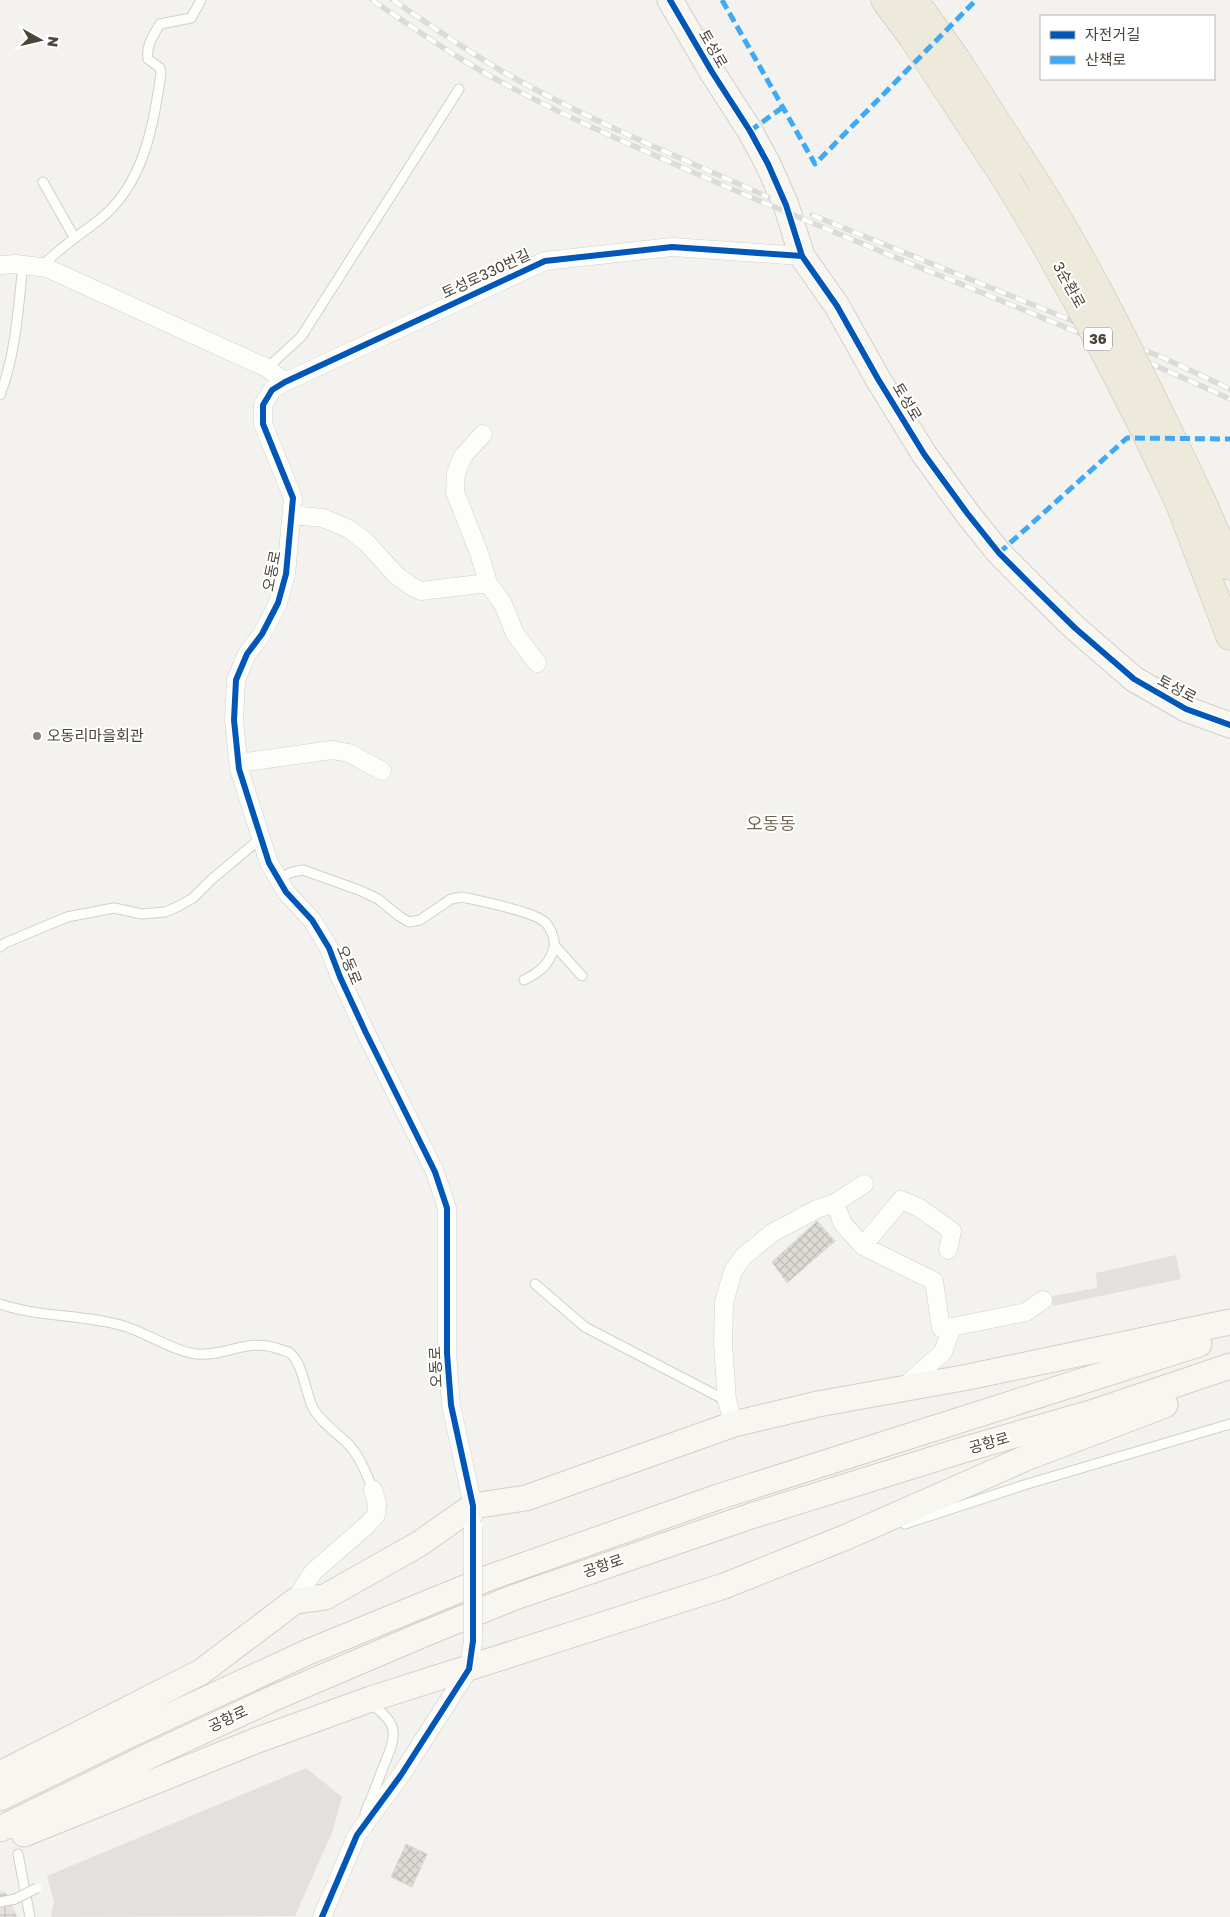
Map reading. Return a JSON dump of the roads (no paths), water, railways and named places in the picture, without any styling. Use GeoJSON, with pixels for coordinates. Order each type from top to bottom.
{"type":"FeatureCollection","features":[{"type":"Feature","properties":{"kind":"highway","name":"3순환로"},"geometry":{"type":"LineString","coordinates":[[885,0],[920,47],[1051,252],[1130,400],[1191,503],[1216,534],[1230,564]]}},
{"type":"Feature","properties":{"kind":"highway","name":"3순환로"},"geometry":{"type":"LineString","coordinates":[[914,0],[956,58],[1043,194],[1108,310],[1191,503],[1230,618]]}},
{"type":"Feature","properties":{"kind":"highway"},"geometry":{"type":"LineString","coordinates":[[1191,503],[1230,636]]}},
{"type":"Feature","properties":{"kind":"main road","name":"토성로"},"geometry":{"type":"LineString","coordinates":[[670,0],[768,164],[786,205],[802,256],[837,306],[878,379],[924,454],[967,513],[999,553],[1075,628],[1134,679],[1186,709],[1230,725]]}},
{"type":"Feature","properties":{"kind":"main road"},"geometry":{"type":"LineString","coordinates":[[0,1774],[202,1672],[295,1601],[324,1597],[473,1516],[734,1424],[818,1404],[1139,1342],[1230,1322]]}},
{"type":"Feature","properties":{"kind":"main road","name":"공항로"},"geometry":{"type":"LineString","coordinates":[[0,1798],[129,1735],[308,1652],[490,1577],[718,1497],[1230,1334]]}},
{"type":"Feature","properties":{"kind":"main road","name":"공항로"},"geometry":{"type":"LineString","coordinates":[[0,1829],[149,1756],[276,1697],[514,1598],[760,1513],[1094,1412],[1230,1366]]}},
{"type":"Feature","properties":{"kind":"main road"},"geometry":{"type":"LineString","coordinates":[[9,1848],[133,1791],[255,1741],[366,1702],[724,1586],[844,1538],[1026,1458],[1230,1379]]}},
{"type":"Feature","properties":{"kind":"street","name":"토성로330번길"},"geometry":{"type":"LineString","coordinates":[[285,382],[545,261],[672,247],[802,256]]}},
{"type":"Feature","properties":{"kind":"street"},"geometry":{"type":"LineString","coordinates":[[0,265],[47,268],[266,368],[285,382]]}},
{"type":"Feature","properties":{"kind":"street","name":"오동로"},"geometry":{"type":"LineString","coordinates":[[285,382],[272,390],[263,405],[262,424],[293,498],[286,574],[278,603],[262,634],[247,654],[236,680],[234,720],[239,763],[269,862],[286,892],[312,920],[329,948],[366,1033],[435,1172],[447,1208],[447,1353],[451,1404],[473,1516],[472,1641],[469,1669]]}},
{"type":"Feature","properties":{"kind":"street"},"geometry":{"type":"LineString","coordinates":[[483,434],[463,456],[456,473],[455,492],[479,553],[488,583],[503,604],[515,634],[537,664]]}},
{"type":"Feature","properties":{"kind":"street"},"geometry":{"type":"LineString","coordinates":[[292,515],[323,518],[349,529],[366,542],[396,575],[411,586],[422,591],[488,583]]}},
{"type":"Feature","properties":{"kind":"street"},"geometry":{"type":"LineString","coordinates":[[239,763],[332,750],[349,753],[382,770]]}},
{"type":"Feature","properties":{"kind":"street"},"geometry":{"type":"LineString","coordinates":[[734,1424],[727,1401],[723,1344],[724,1303],[733,1271],[744,1256],[772,1233],[817,1209],[835,1203],[864,1184]]}},
{"type":"Feature","properties":{"kind":"street"},"geometry":{"type":"LineString","coordinates":[[862,1246],[901,1200],[918,1207],[952,1231],[948,1250]]}},
{"type":"Feature","properties":{"kind":"street"},"geometry":{"type":"LineString","coordinates":[[835,1203],[843,1224],[862,1246],[934,1281],[941,1328],[1026,1312],[1043,1300]]}},
{"type":"Feature","properties":{"kind":"street"},"geometry":{"type":"LineString","coordinates":[[902,1389],[943,1352],[952,1327]]}},
{"type":"Feature","properties":{"kind":"street"},"geometry":{"type":"LineString","coordinates":[[295,1601],[313,1572],[376,1515],[373,1490]]}},
{"type":"Feature","properties":{"kind":"street"},"geometry":{"type":"LineString","coordinates":[[322,1917],[357,1835],[401,1775],[469,1669]]}},
{"type":"Feature","properties":{"kind":"lane"},"geometry":{"type":"LineString","coordinates":[[41,267],[57,251],[101,218],[117,203],[143,157],[151,135],[161,74],[160,68],[148,59],[147,50],[149,43],[160,24],[191,18],[201,0]]}},
{"type":"Feature","properties":{"kind":"lane"},"geometry":{"type":"LineString","coordinates":[[266,368],[301,337],[459,89]]}},
{"type":"Feature","properties":{"kind":"lane"},"geometry":{"type":"LineString","coordinates":[[43,182],[74,237]]}},
{"type":"Feature","properties":{"kind":"lane"},"geometry":{"type":"LineString","coordinates":[[0,395],[6,380],[13,345],[23,265]]}},
{"type":"Feature","properties":{"kind":"lane"},"geometry":{"type":"LineString","coordinates":[[0,947],[5,943],[67,917],[114,908],[142,914],[165,912],[177,907],[193,898],[211,880],[261,838]]}},
{"type":"Feature","properties":{"kind":"lane"},"geometry":{"type":"LineString","coordinates":[[278,880],[292,872],[302,870],[359,890],[378,899],[409,922],[420,920],[451,899],[462,898],[480,901],[533,916],[545,923],[552,935],[555,946],[582,976]]}},
{"type":"Feature","properties":{"kind":"lane"},"geometry":{"type":"LineString","coordinates":[[524,980],[540,972],[551,958],[555,946]]}},
{"type":"Feature","properties":{"kind":"lane"},"geometry":{"type":"LineString","coordinates":[[535,1284],[585,1327],[727,1401]]}},
{"type":"Feature","properties":{"kind":"lane"},"geometry":{"type":"LineString","coordinates":[[0,1304],[31,1312],[126,1326],[155,1337],[183,1351],[197,1354],[211,1354],[249,1344],[275,1347],[290,1353],[301,1372],[313,1408],[321,1419],[352,1448],[363,1466],[373,1490]]}},
{"type":"Feature","properties":{"kind":"lane"},"geometry":{"type":"LineString","coordinates":[[844,1538],[904,1524],[1024,1485],[1230,1424]]}},
{"type":"Feature","properties":{"kind":"lane"},"geometry":{"type":"LineString","coordinates":[[357,1835],[390,1754],[393,1733],[388,1719],[381,1711],[366,1702]]}},
{"type":"Feature","properties":{"kind":"lane"},"geometry":{"type":"LineString","coordinates":[[9,1848],[30,1917]]}},
{"type":"Feature","properties":{"kind":"lane"},"geometry":{"type":"LineString","coordinates":[[0,1902],[15,1899],[37,1888]]}},
{"type":"Feature","properties":{"kind":"railway"},"geometry":{"type":"LineString","coordinates":[[372,0],[484,73],[597,129],[762,202],[1097,340],[1230,399]]}},
{"type":"Feature","properties":{"kind":"railway"},"geometry":{"type":"LineString","coordinates":[[393,0],[476,55],[527,85],[616,129],[768,197]]}},
{"type":"Feature","properties":{"kind":"railway"},"geometry":{"type":"LineString","coordinates":[[812,215],[1166,359],[1230,389]]}},
{"type":"Feature","properties":{"kind":"place","name":"오동리마을회관"},"geometry":{"type":"Point","coordinates":[37,736]}},
{"type":"Feature","properties":{"kind":"district","name":"오동동"},"geometry":{"type":"Point","coordinates":[771,824]}}]}
